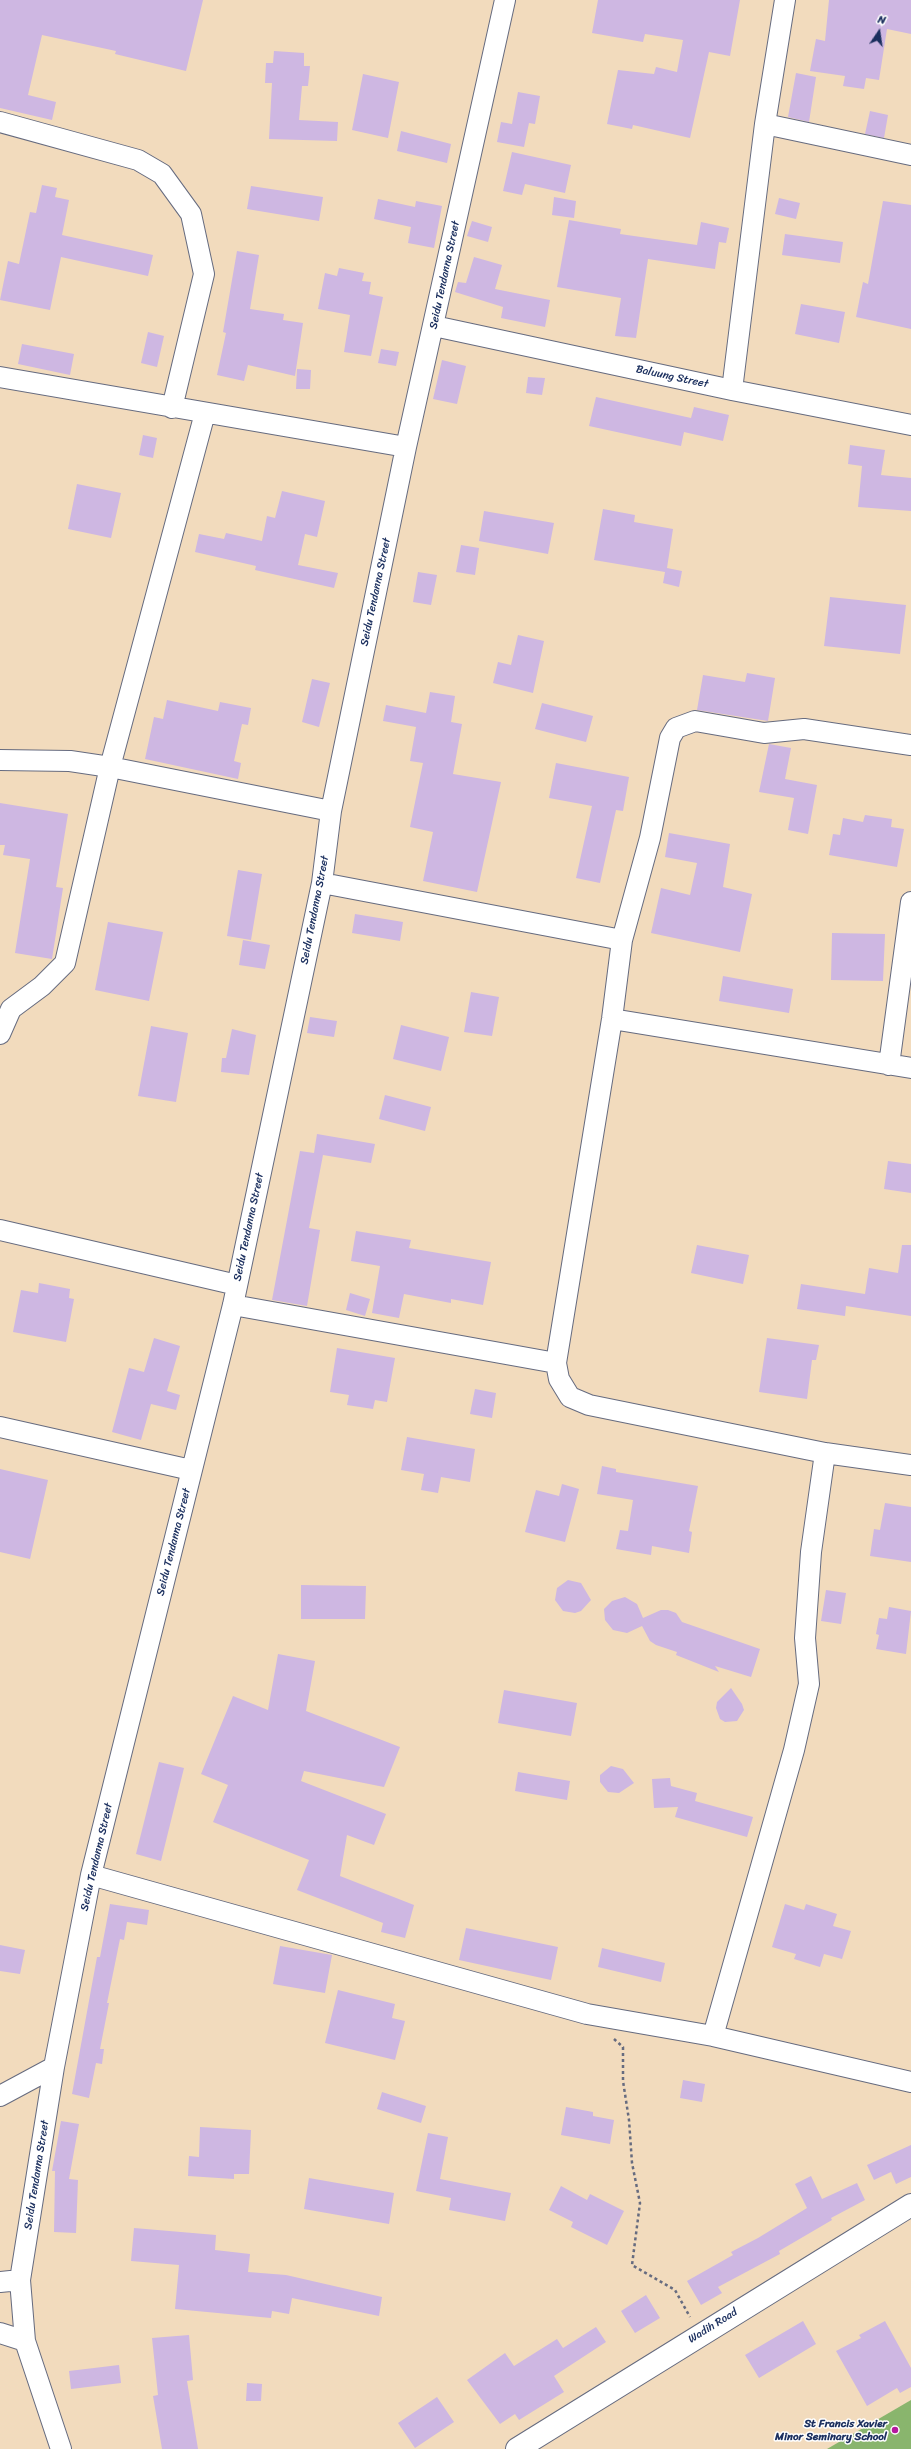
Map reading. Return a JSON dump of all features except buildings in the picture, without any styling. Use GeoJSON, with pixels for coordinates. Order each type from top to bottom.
{"type":"FeatureCollection","features":[{"type":"Feature","properties":{"kind":"street","name":"Seidu Tendanna Street"},"geometry":{"type":"LineString","coordinates":[[61,2449],[26,2341],[20,2280],[54,2067],[91,1875],[233,1305],[322,883],[332,811],[406,447],[505,0]]}},
{"type":"Feature","properties":{"kind":"street"},"geometry":{"type":"LineString","coordinates":[[732,390],[765,124],[785,0]]}},
{"type":"Feature","properties":{"kind":"street"},"geometry":{"type":"LineString","coordinates":[[0,122],[138,160],[162,174],[191,214],[204,274],[172,408]]}},
{"type":"Feature","properties":{"kind":"street"},"geometry":{"type":"LineString","coordinates":[[765,124],[911,156]]}},
{"type":"Feature","properties":{"kind":"street","name":"Baluung Street"},"geometry":{"type":"LineString","coordinates":[[434,326],[732,390],[911,425]]}},
{"type":"Feature","properties":{"kind":"street"},"geometry":{"type":"LineString","coordinates":[[1,381],[205,413],[406,447]]}},
{"type":"Feature","properties":{"kind":"street"},"geometry":{"type":"LineString","coordinates":[[0,1034],[11,1009],[42,986],[65,963],[110,767],[205,413]]}},
{"type":"Feature","properties":{"kind":"street"},"geometry":{"type":"LineString","coordinates":[[911,745],[804,729],[764,733],[695,721],[676,728],[670,738],[650,838],[622,940],[612,1019],[556,1363],[559,1379],[570,1397],[589,1404],[825,1452],[911,1465]]}},
{"type":"Feature","properties":{"kind":"street"},"geometry":{"type":"LineString","coordinates":[[0,760],[70,761],[110,767],[332,811]]}},
{"type":"Feature","properties":{"kind":"street"},"geometry":{"type":"LineString","coordinates":[[322,883],[622,940]]}},
{"type":"Feature","properties":{"kind":"street"},"geometry":{"type":"LineString","coordinates":[[889,1065],[911,902]]}},
{"type":"Feature","properties":{"kind":"street"},"geometry":{"type":"LineString","coordinates":[[612,1019],[911,1068]]}},
{"type":"Feature","properties":{"kind":"street"},"geometry":{"type":"LineString","coordinates":[[0,1230],[237,1285]]}},
{"type":"Feature","properties":{"kind":"street"},"geometry":{"type":"LineString","coordinates":[[233,1305],[556,1363]]}},
{"type":"Feature","properties":{"kind":"street"},"geometry":{"type":"LineString","coordinates":[[0,1427],[191,1470]]}},
{"type":"Feature","properties":{"kind":"street"},"geometry":{"type":"LineString","coordinates":[[713,2036],[794,1750],[809,1684],[805,1638],[811,1552],[825,1452]]}},
{"type":"Feature","properties":{"kind":"street"},"geometry":{"type":"LineString","coordinates":[[91,1875],[586,2014],[713,2036],[911,2082]]}},
{"type":"Feature","properties":{"kind":"street"},"geometry":{"type":"LineString","coordinates":[[0,2096],[54,2067]]}},
{"type":"Feature","properties":{"kind":"street","name":"Wadih Road"},"geometry":{"type":"LineString","coordinates":[[517,2449],[700,2334],[911,2205]]}},
{"type":"Feature","properties":{"kind":"street"},"geometry":{"type":"LineString","coordinates":[[0,2282],[20,2280]]}},
{"type":"Feature","properties":{"kind":"street"},"geometry":{"type":"LineString","coordinates":[[0,2334],[26,2341]]}},
{"type":"Feature","properties":{"kind":"path"},"geometry":{"type":"LineString","coordinates":[[612,2038],[623,2047],[623,2081],[629,2120],[632,2163],[640,2203],[632,2265],[675,2290],[700,2334]]}},
{"type":"Feature","properties":{"kind":"green space"},"geometry":{"type":"Polygon","coordinates":[[[911,2400],[911,2449],[827,2449],[911,2400]]]}},
{"type":"Feature","properties":{"kind":"place","name":"St Francis Xavier Minor Seminary School"},"geometry":{"type":"Point","coordinates":[895,2430]}}]}
